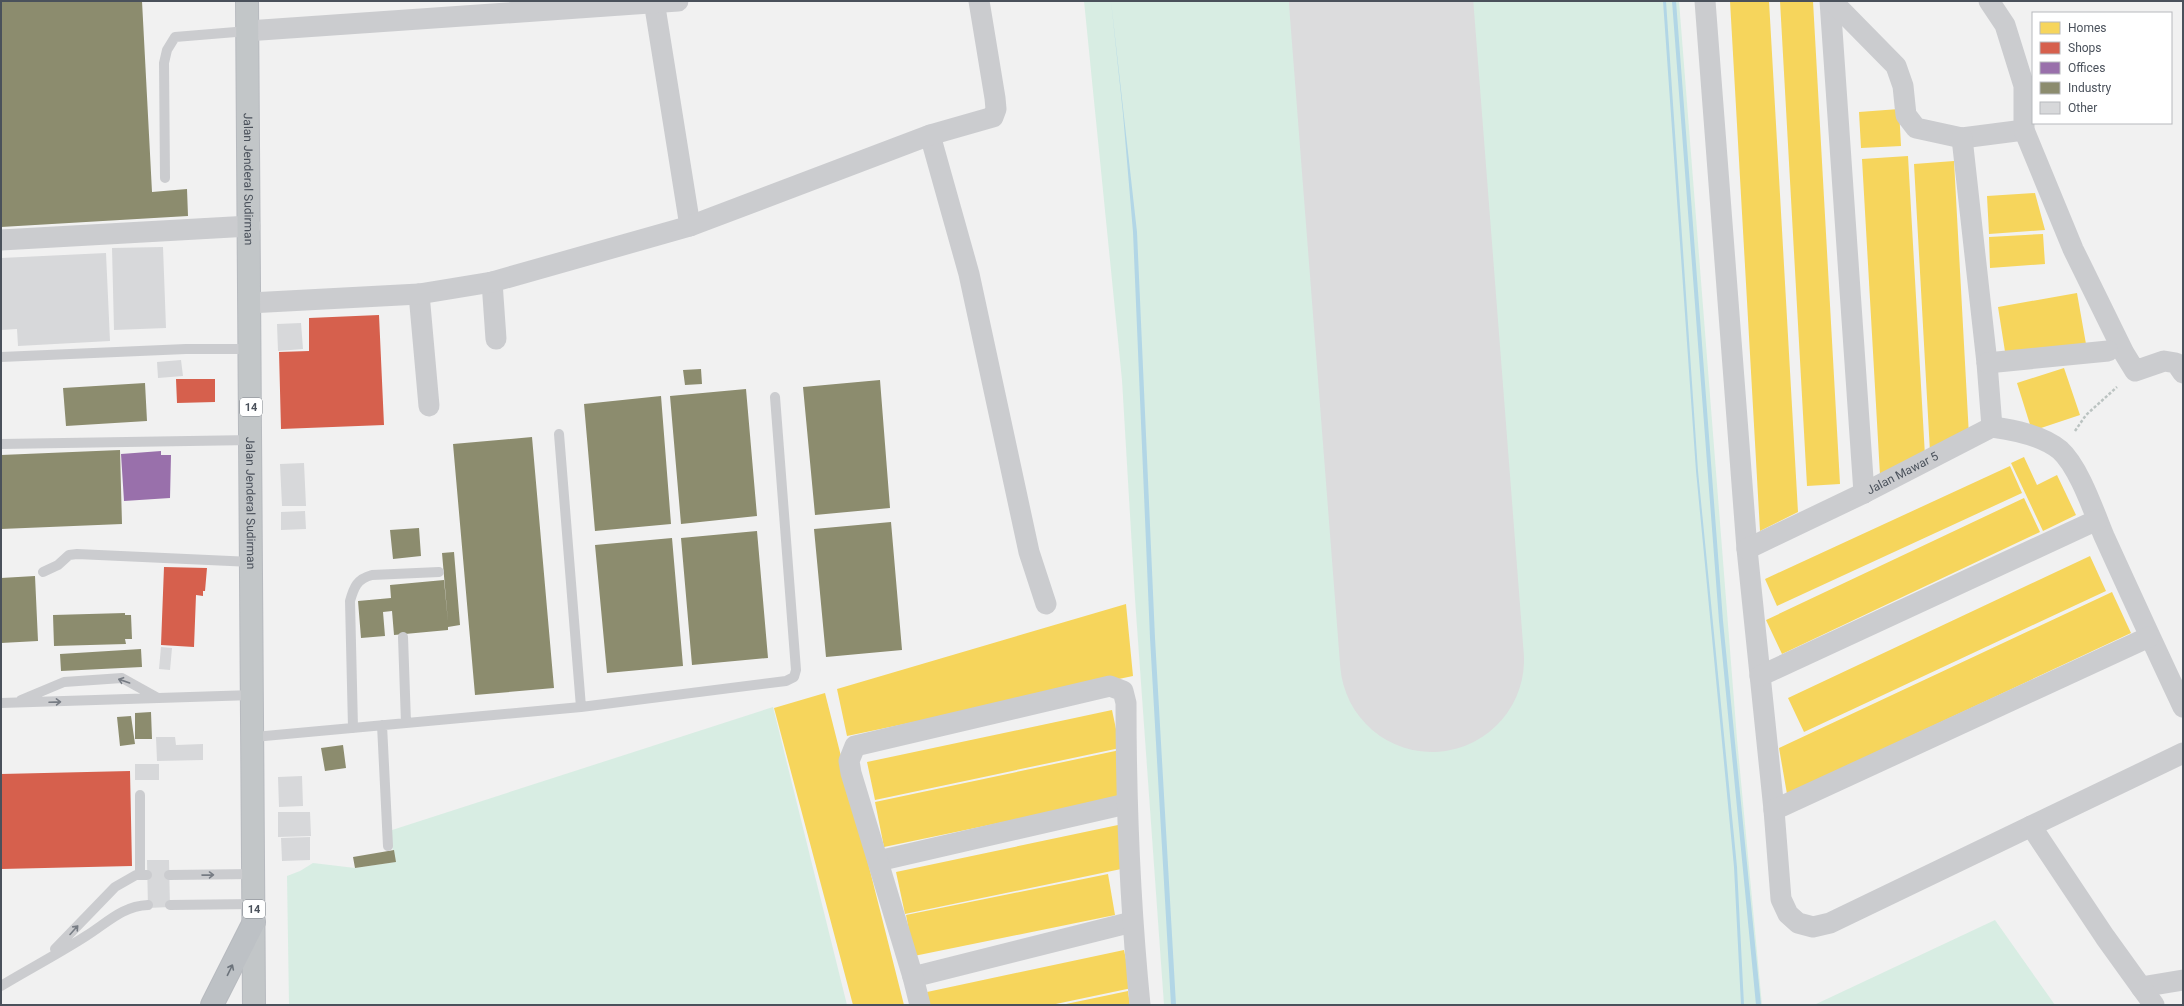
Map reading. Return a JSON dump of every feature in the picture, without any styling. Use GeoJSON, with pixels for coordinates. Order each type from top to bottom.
{"type":"FeatureCollection","features":[{"type":"Feature","properties":{"kind":"highway","name":"Jalan Jenderal Sudirman"},"geometry":{"type":"LineString","coordinates":[[247,1],[252,440],[254,1005]]}},
{"type":"Feature","properties":{"kind":"highway"},"geometry":{"type":"LineString","coordinates":[[212,1005],[254,913]]}},
{"type":"Feature","properties":{"kind":"street"},"geometry":{"type":"LineString","coordinates":[[248,31],[576,5],[678,1]]}},
{"type":"Feature","properties":{"kind":"street"},"geometry":{"type":"LineString","coordinates":[[251,303],[419,294],[492,282],[690,226],[930,135],[993,117],[995,98],[979,1]]}},
{"type":"Feature","properties":{"kind":"street"},"geometry":{"type":"LineString","coordinates":[[1705,1],[1747,549],[1774,810],[1781,899],[1788,914],[1798,923],[1813,927],[1830,923],[2183,754]]}},
{"type":"Feature","properties":{"kind":"street"},"geometry":{"type":"LineString","coordinates":[[1831,1],[1896,66],[1903,86],[1906,115],[1916,128],[1933,133],[1962,138],[2024,130]]}},
{"type":"Feature","properties":{"kind":"street"},"geometry":{"type":"LineString","coordinates":[[1831,1],[1864,493]]}},
{"type":"Feature","properties":{"kind":"street"},"geometry":{"type":"LineString","coordinates":[[1989,1],[2005,25],[2024,86],[2024,130],[2073,249],[2124,353],[2135,371],[2164,361],[2176,363],[2183,373]]}},
{"type":"Feature","properties":{"kind":"street"},"geometry":{"type":"LineString","coordinates":[[654,2],[690,226]]}},
{"type":"Feature","properties":{"kind":"street"},"geometry":{"type":"LineString","coordinates":[[930,135],[969,274],[1029,552],[1046,604]]}},
{"type":"Feature","properties":{"kind":"street"},"geometry":{"type":"LineString","coordinates":[[1962,138],[1987,363],[1992,427],[2014,430],[2039,439],[2060,450],[2080,478],[2149,637],[2183,707]]}},
{"type":"Feature","properties":{"kind":"street"},"geometry":{"type":"LineString","coordinates":[[1,240],[250,226]]}},
{"type":"Feature","properties":{"kind":"street"},"geometry":{"type":"LineString","coordinates":[[492,282],[496,339]]}},
{"type":"Feature","properties":{"kind":"street"},"geometry":{"type":"LineString","coordinates":[[419,294],[429,406]]}},
{"type":"Feature","properties":{"kind":"street"},"geometry":{"type":"LineString","coordinates":[[1987,363],[2108,351]]}},
{"type":"Feature","properties":{"kind":"street","name":"Jalan Mawar 5"},"geometry":{"type":"LineString","coordinates":[[1747,549],[1864,493],[1992,427]]}},
{"type":"Feature","properties":{"kind":"street"},"geometry":{"type":"LineString","coordinates":[[1760,676],[2097,520]]}},
{"type":"Feature","properties":{"kind":"street"},"geometry":{"type":"LineString","coordinates":[[1774,810],[2149,637]]}},
{"type":"Feature","properties":{"kind":"street"},"geometry":{"type":"LineString","coordinates":[[920,1005],[849,761],[855,746],[1110,686],[1123,691],[1126,703],[1126,804],[1132,922],[1140,1005]]}},
{"type":"Feature","properties":{"kind":"street"},"geometry":{"type":"LineString","coordinates":[[878,862],[1126,804]]}},
{"type":"Feature","properties":{"kind":"street"},"geometry":{"type":"LineString","coordinates":[[2031,826],[2105,937],[2154,1005]]}},
{"type":"Feature","properties":{"kind":"street"},"geometry":{"type":"LineString","coordinates":[[913,977],[1132,922]]}},
{"type":"Feature","properties":{"kind":"street"},"geometry":{"type":"LineString","coordinates":[[2141,987],[2183,980]]}},
{"type":"Feature","properties":{"kind":"lane"},"geometry":{"type":"LineString","coordinates":[[165,178],[164,63],[167,50],[176,37],[248,31]]}},
{"type":"Feature","properties":{"kind":"lane"},"geometry":{"type":"LineString","coordinates":[[1,357],[251,348]]}},
{"type":"Feature","properties":{"kind":"lane"},"geometry":{"type":"LineString","coordinates":[[253,737],[581,707],[786,681],[794,677],[796,670],[775,397]]}},
{"type":"Feature","properties":{"kind":"lane"},"geometry":{"type":"LineString","coordinates":[[559,434],[581,707]]}},
{"type":"Feature","properties":{"kind":"lane"},"geometry":{"type":"LineString","coordinates":[[1,444],[252,440]]}},
{"type":"Feature","properties":{"kind":"lane"},"geometry":{"type":"LineString","coordinates":[[43,572],[58,565],[69,555],[77,554],[252,562]]}},
{"type":"Feature","properties":{"kind":"lane"},"geometry":{"type":"LineString","coordinates":[[353,728],[350,601],[354,586],[362,578],[392,574],[439,572]]}},
{"type":"Feature","properties":{"kind":"lane"},"geometry":{"type":"LineString","coordinates":[[403,637],[406,723]]}},
{"type":"Feature","properties":{"kind":"lane"},"geometry":{"type":"LineString","coordinates":[[16,703],[64,682],[122,678],[159,699]]}},
{"type":"Feature","properties":{"kind":"lane"},"geometry":{"type":"LineString","coordinates":[[1,703],[253,695]]}},
{"type":"Feature","properties":{"kind":"lane"},"geometry":{"type":"LineString","coordinates":[[382,725],[388,846]]}},
{"type":"Feature","properties":{"kind":"lane"},"geometry":{"type":"LineString","coordinates":[[47,958],[115,887],[129,878],[144,875],[140,796]]}},
{"type":"Feature","properties":{"kind":"lane"},"geometry":{"type":"LineString","coordinates":[[169,875],[254,874]]}},
{"type":"Feature","properties":{"kind":"lane"},"geometry":{"type":"LineString","coordinates":[[1,986],[86,936],[126,909],[148,905]]}},
{"type":"Feature","properties":{"kind":"lane"},"geometry":{"type":"LineString","coordinates":[[170,905],[254,913]]}},
{"type":"Feature","properties":{"kind":"path"},"geometry":{"type":"LineString","coordinates":[[2060,450],[2086,415],[2135,371]]}},
{"type":"Feature","properties":{"kind":"green space"},"geometry":{"type":"Polygon","coordinates":[[[1084,1],[1320,1],[1372,664],[1494,656],[1443,1],[1679,1],[1737,739],[1762,1005],[1164,1005],[1135,599],[1122,380],[1084,1]],[[1471,200],[1461,201],[1462,209],[1472,208],[1471,200]],[[1324,210],[1324,218],[1334,217],[1334,210],[1324,210]],[[1490,445],[1480,446],[1481,453],[1490,453],[1490,445]],[[1353,454],[1342,455],[1343,463],[1353,462],[1353,454]]]}},
{"type":"Feature","properties":{"kind":"green space"},"geometry":{"type":"Polygon","coordinates":[[[773,707],[847,1005],[289,1005],[287,876],[300,871],[313,863],[355,868],[395,862],[389,831],[773,707]]]}},
{"type":"Feature","properties":{"kind":"green space"},"geometry":{"type":"Polygon","coordinates":[[[1995,920],[2055,1005],[1814,1005],[1995,920]]]}},
{"type":"Feature","properties":{"kind":"water"},"geometry":{"type":"Polygon","coordinates":[[[1111,1],[1137,232],[1155,638],[1176,1005],[1171,1005],[1150,638],[1133,232],[1123,114],[1111,1]]]}},
{"type":"Feature","properties":{"kind":"water"},"geometry":{"type":"Polygon","coordinates":[[[1663,1],[1666,1],[1698,471],[1737,867],[1744,1005],[1741,1005],[1734,867],[1696,471],[1663,1]]]}},
{"type":"Feature","properties":{"kind":"water"},"geometry":{"type":"Polygon","coordinates":[[[1672,1],[1676,1],[1723,621],[1761,1005],[1756,1005],[1719,621],[1672,1]]]}},
{"type":"Feature","properties":{"kind":"building: Homes"},"geometry":{"type":"Polygon","coordinates":[[[1730,1],[1769,1],[1798,512],[1760,531],[1730,1]]]}},
{"type":"Feature","properties":{"kind":"building: Homes"},"geometry":{"type":"Polygon","coordinates":[[[1780,1],[1813,1],[1840,484],[1807,486],[1780,1]]]}},
{"type":"Feature","properties":{"kind":"building: Homes"},"geometry":{"type":"Polygon","coordinates":[[[1899,109],[1901,146],[1861,148],[1859,112],[1899,109]]]}},
{"type":"Feature","properties":{"kind":"building: Homes"},"geometry":{"type":"Polygon","coordinates":[[[1908,156],[1925,456],[1880,475],[1862,159],[1908,156]]]}},
{"type":"Feature","properties":{"kind":"building: Homes"},"geometry":{"type":"Polygon","coordinates":[[[1954,161],[1969,436],[1930,452],[1914,164],[1954,161]]]}},
{"type":"Feature","properties":{"kind":"building: Homes"},"geometry":{"type":"Polygon","coordinates":[[[2035,193],[2045,230],[1989,234],[1987,196],[2035,193]]]}},
{"type":"Feature","properties":{"kind":"building: Homes"},"geometry":{"type":"Polygon","coordinates":[[[2043,234],[2045,264],[1990,268],[1989,237],[2043,234]]]}},
{"type":"Feature","properties":{"kind":"building: Homes"},"geometry":{"type":"Polygon","coordinates":[[[2077,293],[2086,344],[2006,358],[1998,307],[2077,293]]]}},
{"type":"Feature","properties":{"kind":"building: Homes"},"geometry":{"type":"Polygon","coordinates":[[[2064,368],[2080,415],[2032,431],[2017,383],[2064,368]]]}},
{"type":"Feature","properties":{"kind":"building: Homes"},"geometry":{"type":"Polygon","coordinates":[[[2024,457],[2037,485],[2057,475],[2076,515],[2043,531],[2011,463],[2024,457]]]}},
{"type":"Feature","properties":{"kind":"building: Homes"},"geometry":{"type":"Polygon","coordinates":[[[2010,466],[2022,493],[1777,606],[1765,579],[2010,466]]]}},
{"type":"Feature","properties":{"kind":"building: Homes"},"geometry":{"type":"Polygon","coordinates":[[[2024,498],[2040,532],[1782,654],[1766,620],[2024,498]]]}},
{"type":"Feature","properties":{"kind":"building: Homes"},"geometry":{"type":"Polygon","coordinates":[[[2090,556],[2106,591],[1804,732],[1788,698],[2090,556]]]}},
{"type":"Feature","properties":{"kind":"building: Homes"},"geometry":{"type":"Polygon","coordinates":[[[2112,592],[2131,633],[1787,794],[1779,748],[2112,592]]]}},
{"type":"Feature","properties":{"kind":"building: Homes"},"geometry":{"type":"Polygon","coordinates":[[[1126,604],[1133,676],[847,736],[837,689],[1126,604]]]}},
{"type":"Feature","properties":{"kind":"building: Homes"},"geometry":{"type":"Polygon","coordinates":[[[825,693],[904,1005],[853,1005],[774,708],[825,693]]]}},
{"type":"Feature","properties":{"kind":"building: Homes"},"geometry":{"type":"Polygon","coordinates":[[[1112,710],[1120,748],[875,800],[867,762],[1112,710]]]}},
{"type":"Feature","properties":{"kind":"building: Homes"},"geometry":{"type":"Polygon","coordinates":[[[1120,750],[1123,797],[884,847],[875,802],[1120,750]]]}},
{"type":"Feature","properties":{"kind":"building: Homes"},"geometry":{"type":"Polygon","coordinates":[[[1118,825],[1126,868],[905,914],[896,872],[1118,825]]]}},
{"type":"Feature","properties":{"kind":"building: Homes"},"geometry":{"type":"Polygon","coordinates":[[[1108,874],[1115,915],[914,956],[906,915],[1108,874]]]}},
{"type":"Feature","properties":{"kind":"building: Homes"},"geometry":{"type":"Polygon","coordinates":[[[1124,950],[1132,988],[1051,1005],[930,1005],[927,992],[1124,950]]]}},
{"type":"Feature","properties":{"kind":"building: Homes"},"geometry":{"type":"Polygon","coordinates":[[[1128,991],[1130,1005],[1066,1005],[1066,1004],[1128,991]]]}},
{"type":"Feature","properties":{"kind":"building: Shops"},"geometry":{"type":"Polygon","coordinates":[[[379,315],[384,425],[281,429],[279,352],[309,351],[309,318],[379,315]]]}},
{"type":"Feature","properties":{"kind":"building: Shops"},"geometry":{"type":"Polygon","coordinates":[[[176,379],[215,379],[215,402],[177,403],[176,379]]]}},
{"type":"Feature","properties":{"kind":"building: Shops"},"geometry":{"type":"Polygon","coordinates":[[[164,567],[207,568],[205,591],[203,591],[203,596],[196,595],[194,647],[161,645],[164,567]]]}},
{"type":"Feature","properties":{"kind":"building: Shops"},"geometry":{"type":"Polygon","coordinates":[[[130,771],[132,866],[1,869],[1,774],[130,771]]]}},
{"type":"Feature","properties":{"kind":"building: Offices"},"geometry":{"type":"Polygon","coordinates":[[[161,451],[161,455],[171,455],[170,498],[124,501],[121,454],[161,451]]]}},
{"type":"Feature","properties":{"kind":"building: Industry"},"geometry":{"type":"Polygon","coordinates":[[[1,1],[142,1],[152,192],[187,189],[188,216],[1,227],[1,1]]]}},
{"type":"Feature","properties":{"kind":"building: Industry"},"geometry":{"type":"Polygon","coordinates":[[[701,369],[702,384],[685,385],[683,370],[701,369]]]}},
{"type":"Feature","properties":{"kind":"building: Industry"},"geometry":{"type":"Polygon","coordinates":[[[880,380],[890,508],[815,515],[803,387],[880,380]]]}},
{"type":"Feature","properties":{"kind":"building: Industry"},"geometry":{"type":"Polygon","coordinates":[[[145,383],[147,421],[66,426],[63,388],[145,383]]]}},
{"type":"Feature","properties":{"kind":"building: Industry"},"geometry":{"type":"Polygon","coordinates":[[[746,389],[757,516],[681,524],[670,396],[746,389]]]}},
{"type":"Feature","properties":{"kind":"building: Industry"},"geometry":{"type":"Polygon","coordinates":[[[661,396],[671,524],[595,531],[584,404],[661,396]]]}},
{"type":"Feature","properties":{"kind":"building: Industry"},"geometry":{"type":"Polygon","coordinates":[[[532,437],[554,688],[475,695],[453,444],[532,437]]]}},
{"type":"Feature","properties":{"kind":"building: Industry"},"geometry":{"type":"Polygon","coordinates":[[[120,450],[122,524],[1,529],[1,455],[120,450]]]}},
{"type":"Feature","properties":{"kind":"building: Industry"},"geometry":{"type":"Polygon","coordinates":[[[891,522],[902,650],[826,657],[814,529],[891,522]]]}},
{"type":"Feature","properties":{"kind":"building: Industry"},"geometry":{"type":"Polygon","coordinates":[[[419,528],[421,556],[393,559],[390,530],[419,528]]]}},
{"type":"Feature","properties":{"kind":"building: Industry"},"geometry":{"type":"Polygon","coordinates":[[[757,531],[768,658],[692,665],[681,538],[757,531]]]}},
{"type":"Feature","properties":{"kind":"building: Industry"},"geometry":{"type":"Polygon","coordinates":[[[672,538],[683,666],[607,673],[595,545],[672,538]]]}},
{"type":"Feature","properties":{"kind":"building: Industry"},"geometry":{"type":"Polygon","coordinates":[[[454,552],[460,625],[448,627],[448,630],[394,635],[392,611],[383,612],[385,636],[361,638],[358,601],[391,598],[390,585],[444,580],[448,622],[442,553],[454,552]]]}},
{"type":"Feature","properties":{"kind":"building: Industry"},"geometry":{"type":"Polygon","coordinates":[[[35,576],[38,641],[1,643],[1,578],[35,576]]]}},
{"type":"Feature","properties":{"kind":"building: Industry"},"geometry":{"type":"Polygon","coordinates":[[[125,613],[125,615],[131,615],[132,639],[125,639],[126,644],[54,646],[53,615],[125,613]]]}},
{"type":"Feature","properties":{"kind":"building: Industry"},"geometry":{"type":"Polygon","coordinates":[[[141,649],[142,667],[61,671],[60,654],[141,649]]]}},
{"type":"Feature","properties":{"kind":"building: Industry"},"geometry":{"type":"Polygon","coordinates":[[[151,712],[152,739],[135,739],[135,713],[151,712]]]}},
{"type":"Feature","properties":{"kind":"building: Industry"},"geometry":{"type":"Polygon","coordinates":[[[131,716],[135,744],[120,746],[117,717],[131,716]]]}},
{"type":"Feature","properties":{"kind":"building: Industry"},"geometry":{"type":"Polygon","coordinates":[[[343,745],[346,768],[325,771],[321,748],[343,745]]]}},
{"type":"Feature","properties":{"kind":"building: Industry"},"geometry":{"type":"Polygon","coordinates":[[[394,850],[396,862],[355,868],[353,857],[394,850]]]}},
{"type":"Feature","properties":{"kind":"building: Other"},"geometry":{"type":"Polygon","coordinates":[[[163,247],[166,328],[114,330],[112,248],[163,247]]]}},
{"type":"Feature","properties":{"kind":"building: Other"},"geometry":{"type":"Polygon","coordinates":[[[106,253],[110,341],[18,346],[17,329],[1,330],[1,258],[106,253]]]}},
{"type":"Feature","properties":{"kind":"building: Other"},"geometry":{"type":"Polygon","coordinates":[[[301,323],[303,349],[278,351],[277,324],[301,323]]]}},
{"type":"Feature","properties":{"kind":"building: Other"},"geometry":{"type":"Polygon","coordinates":[[[181,360],[183,376],[158,378],[157,362],[181,360]]]}},
{"type":"Feature","properties":{"kind":"building: Other"},"geometry":{"type":"Polygon","coordinates":[[[304,463],[306,506],[282,506],[280,464],[304,463]]]}},
{"type":"Feature","properties":{"kind":"building: Other"},"geometry":{"type":"Polygon","coordinates":[[[305,511],[306,529],[281,530],[281,512],[305,511]]]}},
{"type":"Feature","properties":{"kind":"building: Other"},"geometry":{"type":"Polygon","coordinates":[[[161,647],[172,648],[170,670],[159,669],[161,647]]]}},
{"type":"Feature","properties":{"kind":"building: Other"},"geometry":{"type":"Polygon","coordinates":[[[156,737],[175,737],[176,745],[203,744],[203,760],[157,761],[156,737]]]}},
{"type":"Feature","properties":{"kind":"building: Other"},"geometry":{"type":"Polygon","coordinates":[[[135,764],[159,764],[159,780],[135,780],[135,764]]]}},
{"type":"Feature","properties":{"kind":"building: Other"},"geometry":{"type":"Polygon","coordinates":[[[302,776],[303,806],[279,807],[278,777],[302,776]]]}},
{"type":"Feature","properties":{"kind":"building: Other"},"geometry":{"type":"Polygon","coordinates":[[[278,812],[310,812],[311,836],[278,837],[278,812]]]}},
{"type":"Feature","properties":{"kind":"building: Other"},"geometry":{"type":"Polygon","coordinates":[[[310,837],[310,860],[282,861],[281,838],[310,837]]]}},
{"type":"Feature","properties":{"kind":"building: Other"},"geometry":{"type":"Polygon","coordinates":[[[147,860],[169,860],[170,907],[148,908],[147,860]]]}},
{"type":"Feature","properties":{"kind":"runway"},"geometry":{"type":"LineString","coordinates":[[1381,1],[1432,660]]}}]}
